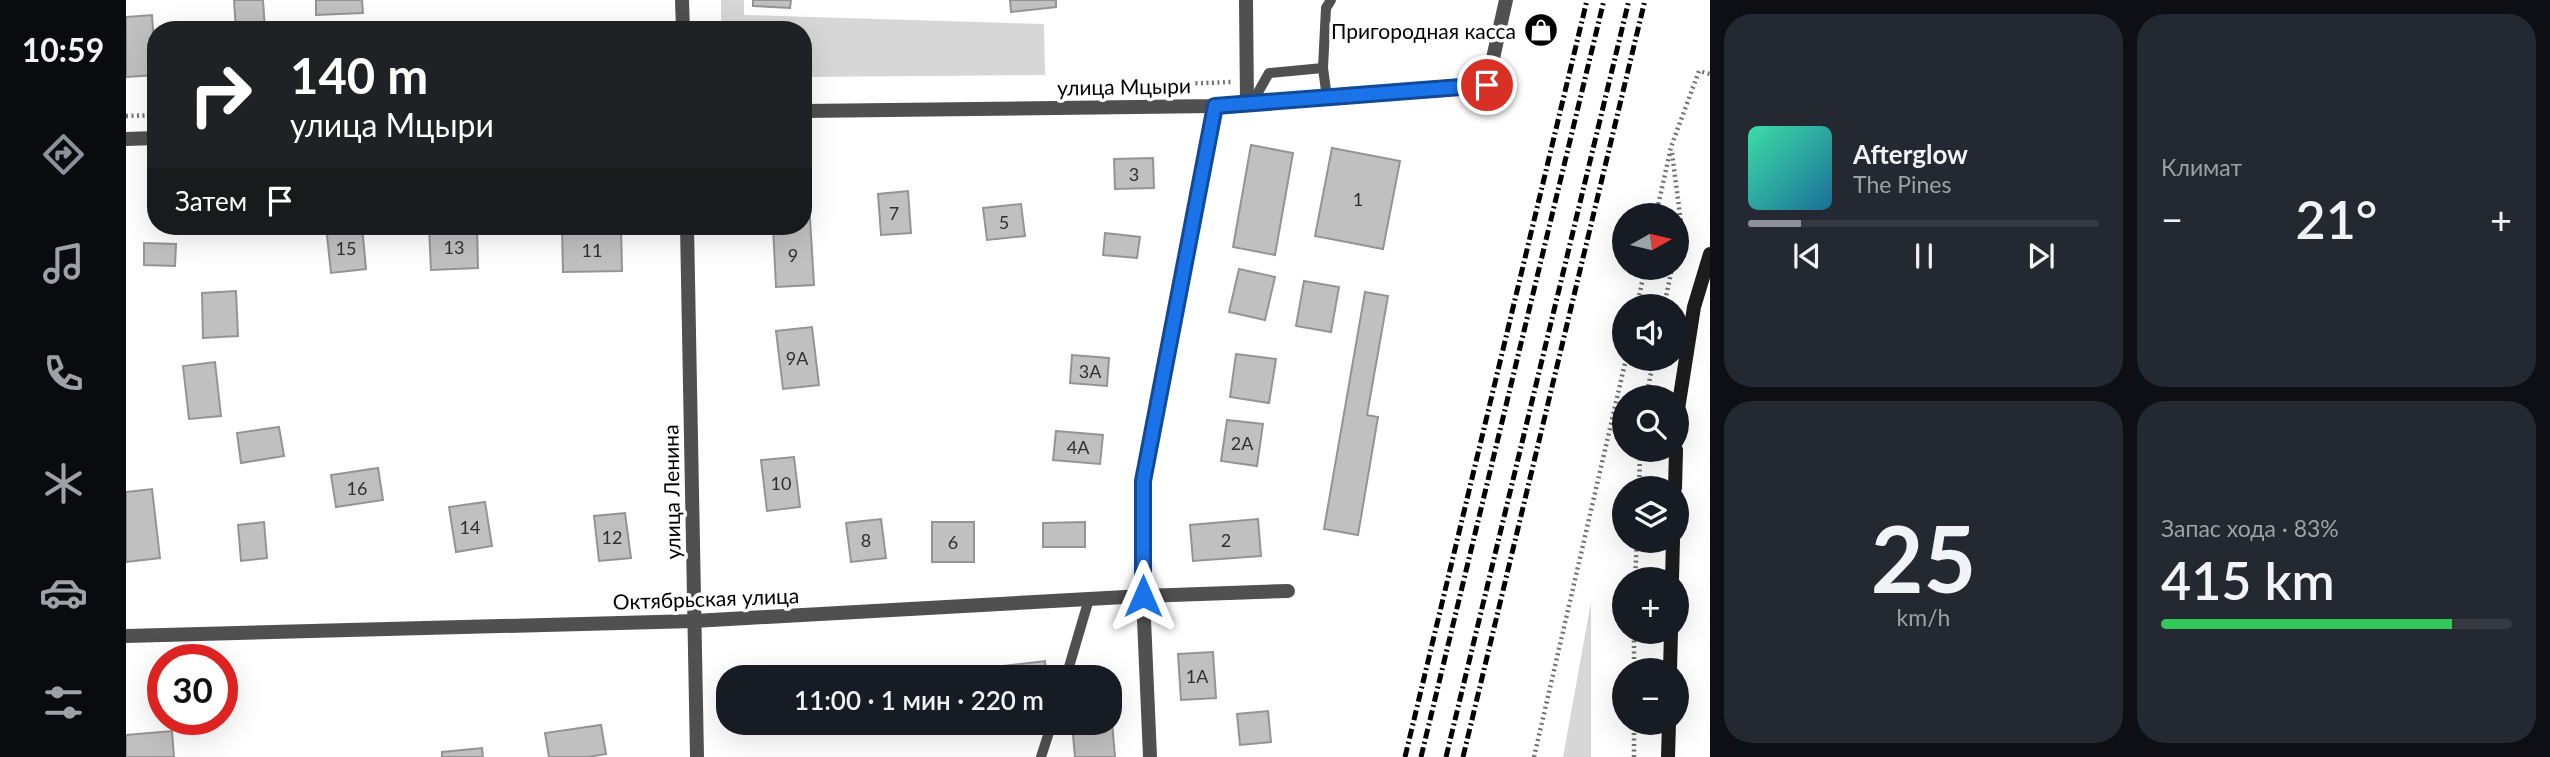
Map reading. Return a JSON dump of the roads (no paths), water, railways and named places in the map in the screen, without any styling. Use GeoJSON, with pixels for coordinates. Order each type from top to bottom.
{"type":"FeatureCollection","features":[{"type":"Feature","properties":{"kind":"street"},"geometry":{"type":"LineString","coordinates":[[682,0],[682,21]]}},
{"type":"Feature","properties":{"kind":"street"},"geometry":{"type":"LineString","coordinates":[[1245,0],[1250,104]]}},
{"type":"Feature","properties":{"kind":"street","name":"улица Мцыри"},"geometry":{"type":"LineString","coordinates":[[812,111],[1215,106],[1487,85],[1506,0]]}},
{"type":"Feature","properties":{"kind":"street"},"geometry":{"type":"LineString","coordinates":[[1150,757],[1143,596],[1143,481],[1215,106]]}},
{"type":"Feature","properties":{"kind":"street"},"geometry":{"type":"LineString","coordinates":[[126,139],[147,138]]}},
{"type":"Feature","properties":{"kind":"street","name":"улица Ленина"},"geometry":{"type":"LineString","coordinates":[[687,235],[697,757]]}},
{"type":"Feature","properties":{"kind":"street"},"geometry":{"type":"LineString","coordinates":[[1682,385],[1694,307],[1710,254]]}},
{"type":"Feature","properties":{"kind":"street","name":"Октябрьская улица"},"geometry":{"type":"LineString","coordinates":[[126,636],[694,621],[1143,596],[1288,591]]}},
{"type":"Feature","properties":{"kind":"street"},"geometry":{"type":"LineString","coordinates":[[1668,735],[1668,757]]}},
{"type":"Feature","properties":{"kind":"lane"},"geometry":{"type":"LineString","coordinates":[[1327,98],[1323,68],[1326,8],[1331,0]]}},
{"type":"Feature","properties":{"kind":"lane"},"geometry":{"type":"LineString","coordinates":[[1250,104],[1269,73],[1323,68]]}},
{"type":"Feature","properties":{"kind":"lane"},"geometry":{"type":"LineString","coordinates":[[1070,665],[1089,599]]}},
{"type":"Feature","properties":{"kind":"lane"},"geometry":{"type":"LineString","coordinates":[[1041,757],[1048,735]]}},
{"type":"Feature","properties":{"kind":"railway"},"geometry":{"type":"LineString","coordinates":[[1405,757],[1587,0]]}},
{"type":"Feature","properties":{"kind":"railway"},"geometry":{"type":"LineString","coordinates":[[1421,757],[1604,0]]}},
{"type":"Feature","properties":{"kind":"railway"},"geometry":{"type":"LineString","coordinates":[[1446,757],[1629,0]]}},
{"type":"Feature","properties":{"kind":"railway"},"geometry":{"type":"LineString","coordinates":[[1463,757],[1645,0]]}},
{"type":"Feature","properties":{"kind":"place","name":"Пригородная касса"},"geometry":{"type":"Point","coordinates":[1541,30]}}]}
